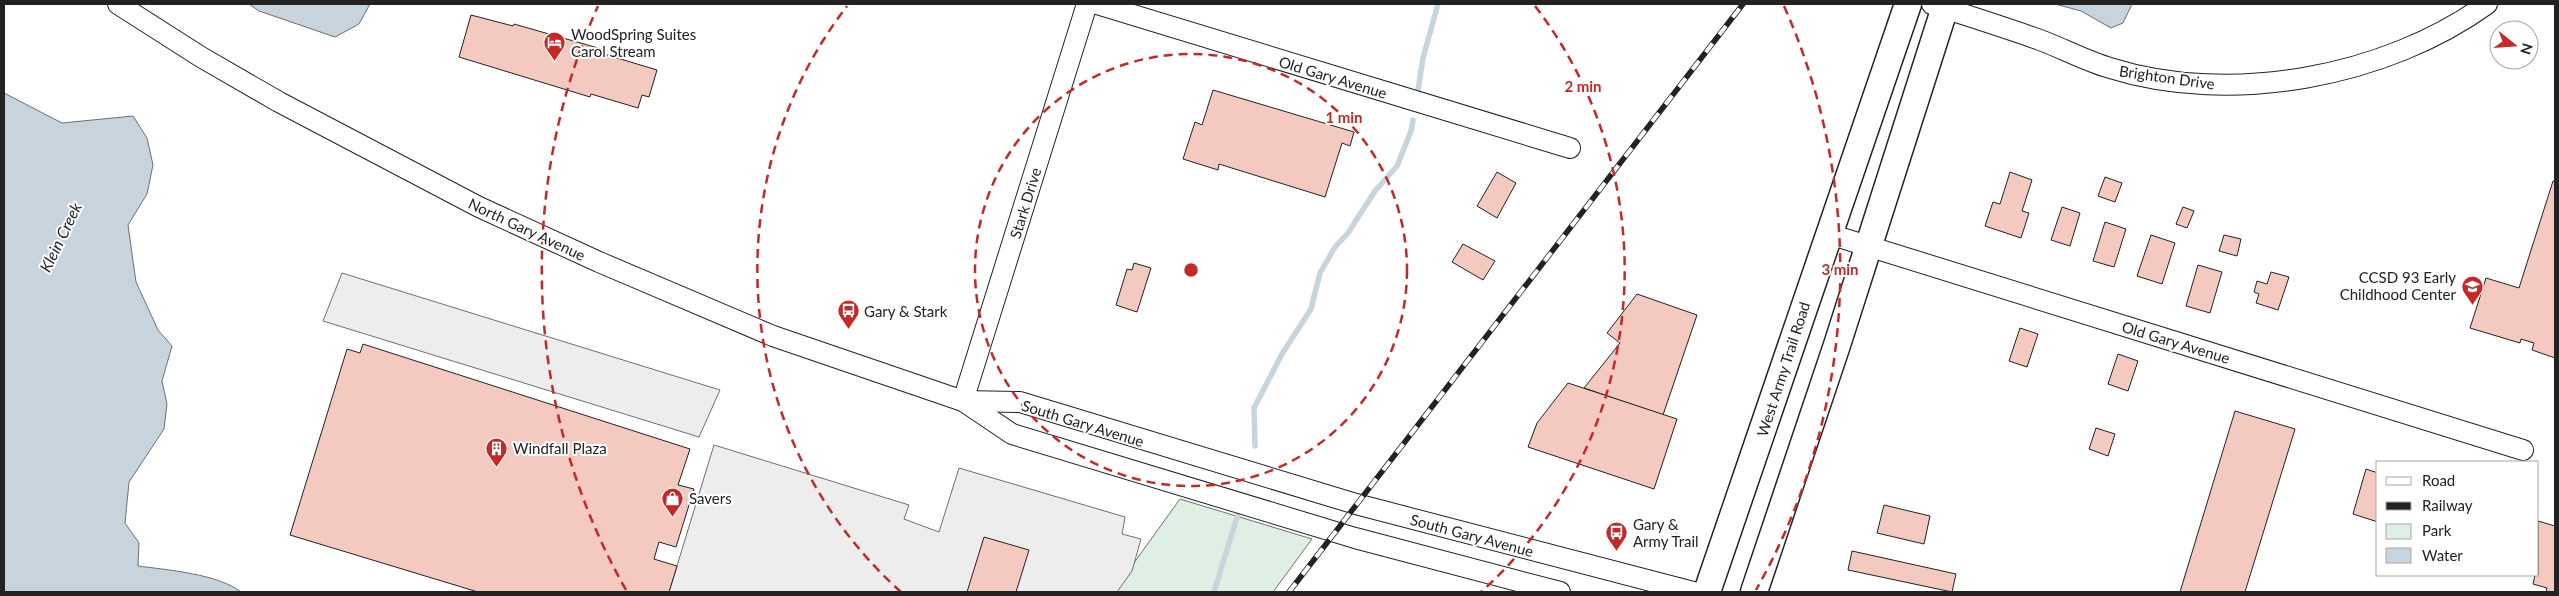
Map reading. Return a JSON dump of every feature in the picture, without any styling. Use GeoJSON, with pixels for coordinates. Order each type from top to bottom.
{"type":"FeatureCollection","features":[{"type":"Feature","properties":{"kind":"main road","name":"West Army Trail Road"},"geometry":{"type":"LineString","coordinates":[[1707,592],[1908,4]]}},
{"type":"Feature","properties":{"kind":"main road"},"geometry":{"type":"LineString","coordinates":[[1754,592],[1868,246],[1941,5]]}},
{"type":"Feature","properties":{"kind":"street","name":"North Gary Avenue"},"geometry":{"type":"LineString","coordinates":[[118,4],[201,57],[279,102],[478,207],[599,262],[773,336],[963,401]]}},
{"type":"Feature","properties":{"kind":"street","name":"Stark Drive"},"geometry":{"type":"LineString","coordinates":[[963,401],[1087,4]]}},
{"type":"Feature","properties":{"kind":"street","name":"Old Gary Avenue"},"geometry":{"type":"LineString","coordinates":[[1097,4],[1570,148]]}},
{"type":"Feature","properties":{"kind":"street","name":"Brighton Drive"},"geometry":{"type":"LineString","coordinates":[[1941,5],[2110,68],[2169,80],[2221,85],[2285,81],[2368,64],[2451,27],[2487,4]]}},
{"type":"Feature","properties":{"kind":"street","name":"Old Gary Avenue"},"geometry":{"type":"LineString","coordinates":[[1829,234],[2523,450]]}},
{"type":"Feature","properties":{"kind":"street","name":"South Gary Avenue"},"geometry":{"type":"LineString","coordinates":[[963,401],[1012,434],[1354,538],[1560,592]]}},
{"type":"Feature","properties":{"kind":"street","name":"South Gary Avenue"},"geometry":{"type":"LineString","coordinates":[[963,401],[1020,402],[1356,504],[1693,592]]}},
{"type":"Feature","properties":{"kind":"green space"},"geometry":{"type":"Polygon","coordinates":[[[1180,499],[1312,539],[1273,592],[1113,592],[1180,499]]]}},
{"type":"Feature","properties":{"kind":"shaded area"},"geometry":{"type":"Polygon","coordinates":[[[342,273],[720,390],[699,437],[323,321],[342,273]]]}},
{"type":"Feature","properties":{"kind":"shaded area"},"geometry":{"type":"Polygon","coordinates":[[[714,445],[909,505],[904,519],[939,532],[959,468],[1125,517],[1122,534],[1141,539],[1132,571],[1117,592],[669,592],[714,445]]]}},
{"type":"Feature","properties":{"kind":"water"},"geometry":{"type":"Polygon","coordinates":[[[249,4],[370,4],[359,24],[335,37],[259,11],[249,4]]]}},
{"type":"Feature","properties":{"kind":"water"},"geometry":{"type":"Polygon","coordinates":[[[2055,4],[2132,4],[2123,23],[2111,28],[2081,11],[2055,4]]]}},
{"type":"Feature","properties":{"kind":"water","name":"Klein Creek"},"geometry":{"type":"Polygon","coordinates":[[[4,93],[62,123],[133,116],[147,138],[153,165],[147,194],[128,225],[136,282],[158,330],[172,346],[162,381],[167,404],[164,429],[129,482],[125,523],[139,543],[138,566],[206,577],[231,586],[241,592],[4,592],[4,93]]]}},
{"type":"Feature","properties":{"kind":"building","name":"WoodSpring Suites Carol Stream"},"geometry":{"type":"Polygon","coordinates":[[[471,15],[513,26],[514,24],[605,50],[604,54],[657,70],[649,97],[642,95],[638,108],[591,94],[590,97],[459,57],[471,15]]]}},
{"type":"Feature","properties":{"kind":"building"},"geometry":{"type":"Polygon","coordinates":[[[1213,90],[1354,132],[1350,146],[1342,143],[1325,197],[1219,164],[1218,170],[1183,159],[1195,122],[1202,125],[1213,90]]]}},
{"type":"Feature","properties":{"kind":"building"},"geometry":{"type":"Polygon","coordinates":[[[1497,172],[1516,183],[1497,218],[1477,206],[1497,172]]]}},
{"type":"Feature","properties":{"kind":"building"},"geometry":{"type":"Polygon","coordinates":[[[2010,172],[2032,180],[2022,211],[2029,213],[2021,238],[1985,226],[1993,202],[2000,204],[2010,172]]]}},
{"type":"Feature","properties":{"kind":"building"},"geometry":{"type":"Polygon","coordinates":[[[2105,177],[2122,183],[2115,202],[2098,196],[2105,177]]]}},
{"type":"Feature","properties":{"kind":"building"},"geometry":{"type":"Polygon","coordinates":[[[2553,181],[2555,181],[2555,358],[2532,350],[2534,343],[2521,339],[2520,343],[2470,328],[2486,278],[2519,288],[2553,181]]]}},
{"type":"Feature","properties":{"kind":"building"},"geometry":{"type":"Polygon","coordinates":[[[2062,207],[2080,213],[2070,246],[2051,240],[2062,207]]]}},
{"type":"Feature","properties":{"kind":"building"},"geometry":{"type":"Polygon","coordinates":[[[2183,207],[2194,211],[2187,228],[2176,224],[2183,207]]]}},
{"type":"Feature","properties":{"kind":"building"},"geometry":{"type":"Polygon","coordinates":[[[2105,222],[2126,229],[2114,267],[2093,261],[2105,222]]]}},
{"type":"Feature","properties":{"kind":"building"},"geometry":{"type":"Polygon","coordinates":[[[2151,235],[2175,243],[2162,284],[2137,276],[2151,235]]]}},
{"type":"Feature","properties":{"kind":"building"},"geometry":{"type":"Polygon","coordinates":[[[2224,235],[2241,239],[2237,256],[2219,251],[2224,235]]]}},
{"type":"Feature","properties":{"kind":"building"},"geometry":{"type":"Polygon","coordinates":[[[1463,244],[1495,261],[1483,280],[1452,262],[1463,244]]]}},
{"type":"Feature","properties":{"kind":"building"},"geometry":{"type":"Polygon","coordinates":[[[1134,263],[1151,268],[1137,312],[1116,305],[1127,269],[1132,270],[1134,263]]]}},
{"type":"Feature","properties":{"kind":"building"},"geometry":{"type":"Polygon","coordinates":[[[2198,265],[2222,272],[2210,313],[2186,306],[2198,265]]]}},
{"type":"Feature","properties":{"kind":"building"},"geometry":{"type":"Polygon","coordinates":[[[2271,272],[2289,277],[2278,310],[2256,303],[2259,294],[2254,292],[2257,281],[2267,284],[2271,272]]]}},
{"type":"Feature","properties":{"kind":"building"},"geometry":{"type":"Polygon","coordinates":[[[1637,294],[1697,315],[1663,415],[1584,388],[1620,343],[1607,333],[1637,294]]]}},
{"type":"Feature","properties":{"kind":"building"},"geometry":{"type":"Polygon","coordinates":[[[2020,328],[2038,334],[2027,367],[2009,361],[2020,328]]]}},
{"type":"Feature","properties":{"kind":"building","name":"Windfall Plaza"},"geometry":{"type":"Polygon","coordinates":[[[363,344],[690,449],[678,485],[694,489],[676,547],[659,542],[654,559],[677,566],[669,592],[478,592],[290,535],[347,349],[360,353],[363,344]]]}},
{"type":"Feature","properties":{"kind":"building"},"geometry":{"type":"Polygon","coordinates":[[[2118,354],[2138,361],[2128,391],[2108,384],[2118,354]]]}},
{"type":"Feature","properties":{"kind":"building"},"geometry":{"type":"Polygon","coordinates":[[[1568,383],[1677,419],[1654,489],[1528,447],[1537,423],[1568,383]]]}},
{"type":"Feature","properties":{"kind":"building"},"geometry":{"type":"Polygon","coordinates":[[[2235,411],[2295,429],[2245,592],[2180,592],[2235,411]]]}},
{"type":"Feature","properties":{"kind":"building"},"geometry":{"type":"Polygon","coordinates":[[[2096,428],[2115,434],[2108,456],[2089,449],[2096,428]]]}},
{"type":"Feature","properties":{"kind":"building"},"geometry":{"type":"Polygon","coordinates":[[[2366,469],[2376,472],[2376,521],[2353,514],[2366,469]]]}},
{"type":"Feature","properties":{"kind":"building"},"geometry":{"type":"Polygon","coordinates":[[[1884,505],[1930,516],[1924,544],[1877,533],[1884,505]]]}},
{"type":"Feature","properties":{"kind":"building"},"geometry":{"type":"Polygon","coordinates":[[[2539,521],[2555,526],[2555,592],[2546,592],[2547,588],[2533,584],[2535,576],[2539,576],[2539,521]]]}},
{"type":"Feature","properties":{"kind":"building"},"geometry":{"type":"Polygon","coordinates":[[[984,537],[1029,550],[1016,592],[967,592],[984,537]]]}},
{"type":"Feature","properties":{"kind":"building"},"geometry":{"type":"Polygon","coordinates":[[[1852,551],[1956,574],[1952,592],[1848,570],[1852,551]]]}},
{"type":"Feature","properties":{"kind":"waterway"},"geometry":{"type":"LineString","coordinates":[[1418,90],[1423,58],[1438,4]]}},
{"type":"Feature","properties":{"kind":"waterway"},"geometry":{"type":"LineString","coordinates":[[1255,446],[1254,408],[1282,354],[1311,309],[1320,273],[1335,247],[1348,233],[1375,191],[1397,166],[1411,131],[1413,120]]}},
{"type":"Feature","properties":{"kind":"waterway"},"geometry":{"type":"LineString","coordinates":[[1214,592],[1239,511]]}},
{"type":"Feature","properties":{"kind":"railway"},"geometry":{"type":"LineString","coordinates":[[1289,592],[1743,4]]}},
{"type":"Feature","properties":{"kind":"place","name":"WoodSpring Suites Carol Stream"},"geometry":{"type":"Point","coordinates":[555,62]}},
{"type":"Feature","properties":{"kind":"place","name":"CCSD 93 Early Childhood Center"},"geometry":{"type":"Point","coordinates":[2472,305]}},
{"type":"Feature","properties":{"kind":"place","name":"Gary & Stark"},"geometry":{"type":"Point","coordinates":[848,330]}},
{"type":"Feature","properties":{"kind":"place","name":"Windfall Plaza"},"geometry":{"type":"Point","coordinates":[497,467]}},
{"type":"Feature","properties":{"kind":"place","name":"Savers"},"geometry":{"type":"Point","coordinates":[673,517]}},
{"type":"Feature","properties":{"kind":"place","name":"Gary & Army Trail"},"geometry":{"type":"Point","coordinates":[1617,552]}}]}
